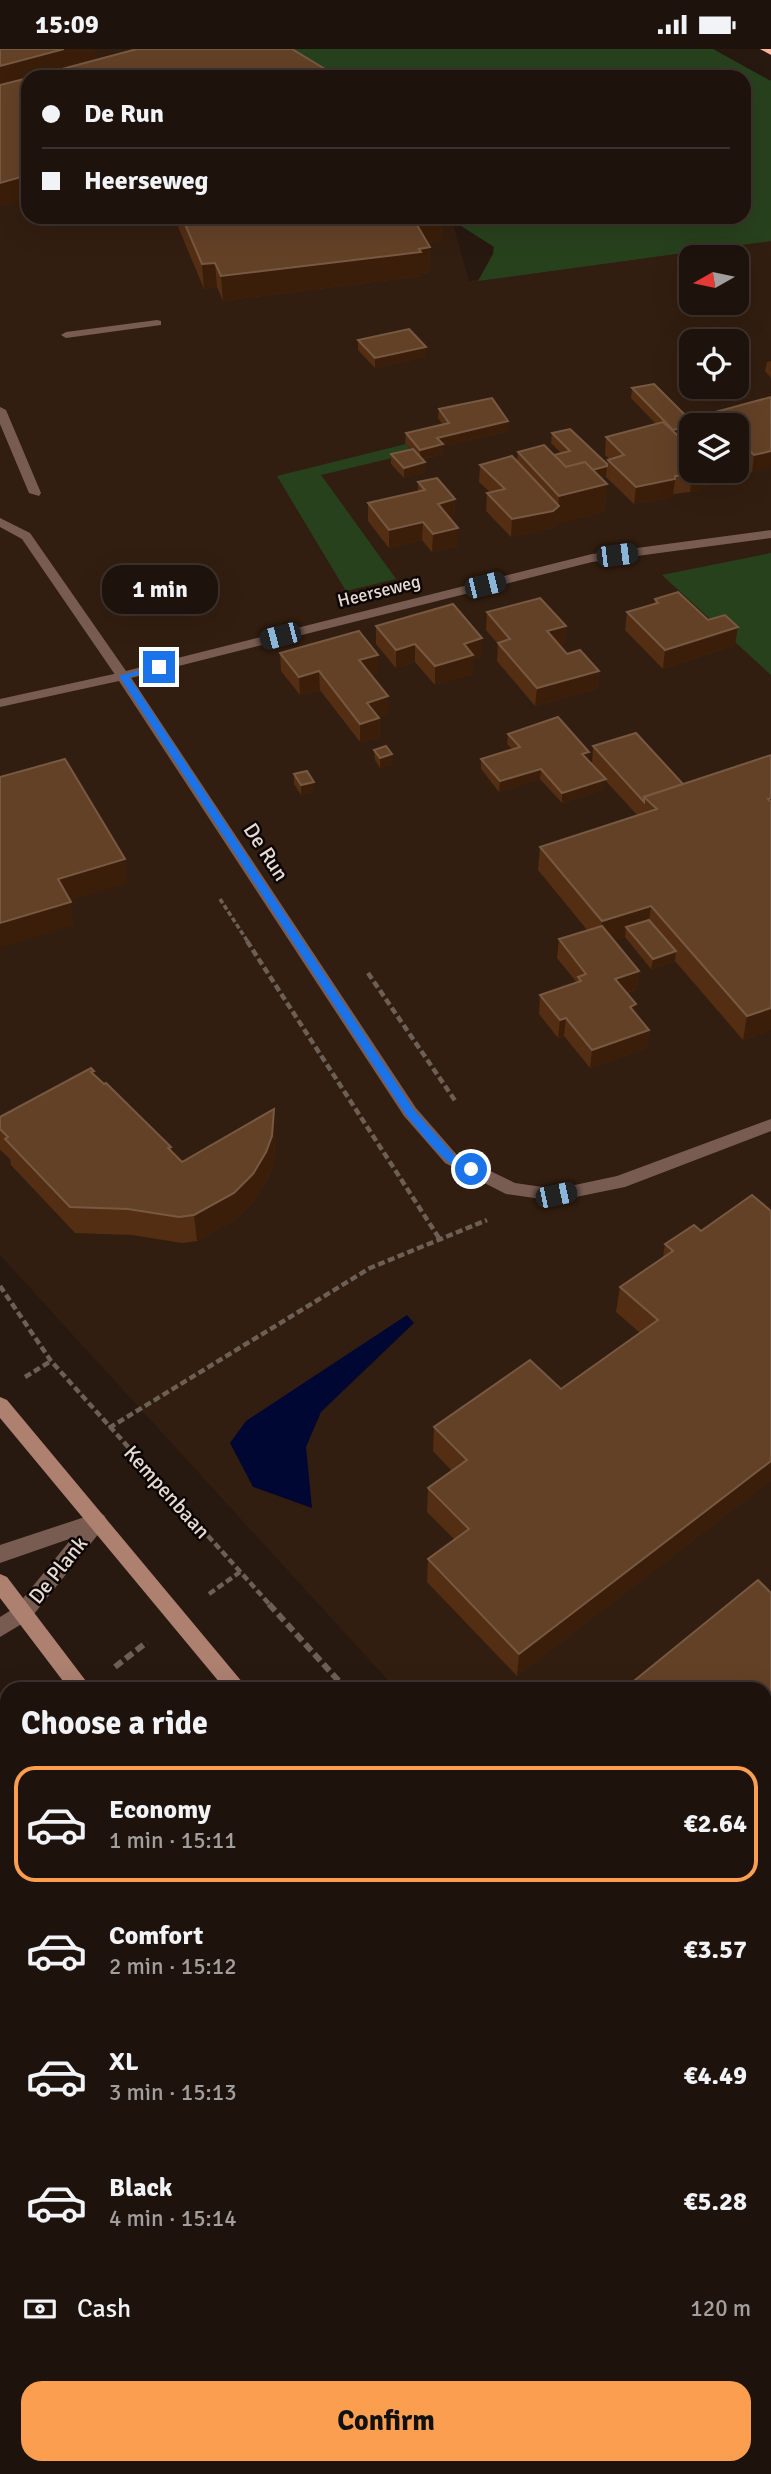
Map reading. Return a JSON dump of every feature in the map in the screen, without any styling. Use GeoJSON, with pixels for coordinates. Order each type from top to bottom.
{"type":"FeatureCollection","features":[{"type":"Feature","properties":{"kind":"highway"},"geometry":{"type":"LineString","coordinates":[[765,49],[771,52]]}},
{"type":"Feature","properties":{"kind":"main road"},"geometry":{"type":"LineString","coordinates":[[0,1405],[232,1682]]}},
{"type":"Feature","properties":{"kind":"main road"},"geometry":{"type":"LineString","coordinates":[[0,1583],[77,1682]]}},
{"type":"Feature","properties":{"kind":"street"},"geometry":{"type":"LineString","coordinates":[[66,334],[157,323]]}},
{"type":"Feature","properties":{"kind":"street"},"geometry":{"type":"LineString","coordinates":[[0,410],[35,493]]}},
{"type":"Feature","properties":{"kind":"street","name":"De Run"},"geometry":{"type":"LineString","coordinates":[[0,522],[26,535],[123,676],[410,1112],[451,1159],[512,1189],[556,1195],[619,1182],[771,1125]]}},
{"type":"Feature","properties":{"kind":"street","name":"Heerseweg"},"geometry":{"type":"LineString","coordinates":[[0,703],[123,676],[592,558],[771,534]]}},
{"type":"Feature","properties":{"kind":"street","name":"De Plank"},"geometry":{"type":"LineString","coordinates":[[0,1555],[97,1521]]}},
{"type":"Feature","properties":{"kind":"street","name":"De Plank"},"geometry":{"type":"LineString","coordinates":[[0,1628],[23,1613],[97,1521]]}},
{"type":"Feature","properties":{"kind":"path"},"geometry":{"type":"LineString","coordinates":[[109,1428],[370,1268],[499,1216],[512,1189]]}},
{"type":"Feature","properties":{"kind":"path","name":"Kempenbaan"},"geometry":{"type":"LineString","coordinates":[[0,1286],[51,1361],[340,1682]]}},
{"type":"Feature","properties":{"kind":"shaded area"},"geometry":{"type":"Polygon","coordinates":[[[0,49],[262,49],[86,70],[21,70],[21,224],[453,224],[469,281],[679,248],[679,315],[749,315],[749,245],[696,245],[771,233],[771,1682],[390,1682],[0,1255],[0,49]]]}},
{"type":"Feature","properties":{"kind":"green space"},"geometry":{"type":"Polygon","coordinates":[[[213,49],[713,49],[771,81],[771,241],[742,245],[679,245],[679,254],[478,281],[494,247],[458,224],[751,224],[751,70],[280,70],[213,49]]]}},
{"type":"Feature","properties":{"kind":"green space"},"geometry":{"type":"Polygon","coordinates":[[[406,444],[413,453],[321,475],[396,579],[346,591],[277,476],[406,444]]]}},
{"type":"Feature","properties":{"kind":"green space"},"geometry":{"type":"Polygon","coordinates":[[[771,553],[771,675],[662,575],[771,553]]]}},
{"type":"Feature","properties":{"kind":"water"},"geometry":{"type":"Polygon","coordinates":[[[407,1315],[414,1323],[321,1412],[306,1447],[312,1508],[253,1487],[230,1443],[246,1421],[407,1315]]]}},
{"type":"Feature","properties":{"kind":"building"},"geometry":{"type":"Polygon","coordinates":[[[0,49],[64,49],[0,66],[0,49]]]}},
{"type":"Feature","properties":{"kind":"building"},"geometry":{"type":"Polygon","coordinates":[[[137,49],[292,49],[326,70],[58,70],[137,49]]]}},
{"type":"Feature","properties":{"kind":"building"},"geometry":{"type":"Polygon","coordinates":[[[21,80],[21,177],[0,183],[0,85],[21,80]]]}},
{"type":"Feature","properties":{"kind":"building"},"geometry":{"type":"Polygon","coordinates":[[[185,224],[416,224],[430,247],[419,249],[421,252],[221,276],[215,263],[202,264],[185,224]]]}},
{"type":"Feature","properties":{"kind":"building"},"geometry":{"type":"Polygon","coordinates":[[[409,329],[426,347],[375,358],[358,340],[409,329]]]}},
{"type":"Feature","properties":{"kind":"building"},"geometry":{"type":"Polygon","coordinates":[[[654,384],[683,413],[679,413],[679,429],[673,430],[632,388],[654,384]]]}},
{"type":"Feature","properties":{"kind":"building"},"geometry":{"type":"Polygon","coordinates":[[[771,397],[771,451],[754,455],[749,450],[749,413],[712,413],[771,397]]]}},
{"type":"Feature","properties":{"kind":"building"},"geometry":{"type":"Polygon","coordinates":[[[492,398],[508,421],[437,438],[443,444],[420,450],[406,433],[449,423],[439,409],[492,398]]]}},
{"type":"Feature","properties":{"kind":"building"},"geometry":{"type":"Polygon","coordinates":[[[663,422],[679,437],[679,476],[675,476],[675,479],[636,487],[608,460],[624,455],[606,437],[663,422]]]}},
{"type":"Feature","properties":{"kind":"building"},"geometry":{"type":"Polygon","coordinates":[[[570,429],[607,466],[593,470],[585,462],[566,467],[554,455],[570,451],[552,433],[570,429]]]}},
{"type":"Feature","properties":{"kind":"building"},"geometry":{"type":"Polygon","coordinates":[[[544,445],[566,467],[585,462],[607,484],[559,496],[518,452],[544,445]]]}},
{"type":"Feature","properties":{"kind":"building"},"geometry":{"type":"Polygon","coordinates":[[[413,449],[425,462],[404,468],[391,454],[413,449]]]}},
{"type":"Feature","properties":{"kind":"building"},"geometry":{"type":"Polygon","coordinates":[[[512,456],[559,506],[553,511],[512,519],[487,493],[505,489],[480,465],[512,456]]]}},
{"type":"Feature","properties":{"kind":"building"},"geometry":{"type":"Polygon","coordinates":[[[437,478],[455,499],[438,504],[458,528],[433,534],[423,522],[389,530],[368,503],[425,490],[418,482],[437,478]]]}},
{"type":"Feature","properties":{"kind":"building"},"geometry":{"type":"Polygon","coordinates":[[[678,592],[708,620],[725,615],[738,627],[665,650],[627,612],[658,603],[655,599],[678,592]]]}},
{"type":"Feature","properties":{"kind":"building"},"geometry":{"type":"Polygon","coordinates":[[[540,598],[566,626],[547,631],[567,654],[580,650],[599,671],[537,688],[498,643],[510,639],[487,612],[540,598]]]}},
{"type":"Feature","properties":{"kind":"building"},"geometry":{"type":"Polygon","coordinates":[[[453,604],[482,638],[464,644],[473,655],[435,666],[415,644],[396,650],[376,626],[453,604]]]}},
{"type":"Feature","properties":{"kind":"building"},"geometry":{"type":"Polygon","coordinates":[[[359,631],[378,655],[359,660],[388,696],[367,703],[379,718],[360,724],[319,671],[299,677],[280,653],[359,631]]]}},
{"type":"Feature","properties":{"kind":"building"},"geometry":{"type":"Polygon","coordinates":[[[558,717],[589,752],[582,754],[606,779],[562,793],[541,769],[500,781],[481,759],[520,747],[508,734],[558,717]]]}},
{"type":"Feature","properties":{"kind":"building"},"geometry":{"type":"Polygon","coordinates":[[[636,733],[683,784],[644,797],[644,802],[593,746],[636,733]]]}},
{"type":"Feature","properties":{"kind":"building"},"geometry":{"type":"Polygon","coordinates":[[[386,746],[392,754],[380,758],[374,750],[386,746]]]}},
{"type":"Feature","properties":{"kind":"building"},"geometry":{"type":"Polygon","coordinates":[[[771,755],[771,798],[768,799],[771,802],[771,1008],[747,1016],[651,906],[602,921],[540,847],[657,809],[644,797],[771,755]]]}},
{"type":"Feature","properties":{"kind":"building"},"geometry":{"type":"Polygon","coordinates":[[[65,759],[125,859],[58,879],[71,902],[0,923],[0,777],[65,759]]]}},
{"type":"Feature","properties":{"kind":"building"},"geometry":{"type":"Polygon","coordinates":[[[307,771],[314,782],[301,785],[294,774],[307,771]]]}},
{"type":"Feature","properties":{"kind":"building"},"geometry":{"type":"Polygon","coordinates":[[[649,920],[676,951],[653,959],[626,927],[649,920]]]}},
{"type":"Feature","properties":{"kind":"building"},"geometry":{"type":"Polygon","coordinates":[[[602,926],[639,971],[615,979],[636,1004],[630,1007],[649,1030],[592,1050],[566,1018],[560,1020],[540,995],[581,981],[578,977],[586,974],[559,939],[602,926]]]}},
{"type":"Feature","properties":{"kind":"building"},"geometry":{"type":"Polygon","coordinates":[[[91,1068],[94,1071],[91,1072],[106,1083],[171,1147],[168,1148],[182,1162],[274,1109],[272,1136],[266,1152],[253,1174],[234,1193],[194,1215],[179,1217],[128,1209],[70,1207],[5,1139],[8,1137],[0,1129],[0,1117],[91,1068]]]}},
{"type":"Feature","properties":{"kind":"building"},"geometry":{"type":"Polygon","coordinates":[[[752,1195],[771,1211],[771,1461],[519,1654],[428,1559],[469,1529],[428,1488],[467,1460],[434,1427],[530,1360],[561,1389],[658,1320],[620,1287],[673,1251],[665,1244],[694,1225],[701,1231],[752,1195]]]}},
{"type":"Feature","properties":{"kind":"building"},"geometry":{"type":"Polygon","coordinates":[[[758,1580],[771,1593],[771,1682],[633,1682],[758,1580]]]}},
{"type":"Feature","properties":{"kind":"route"},"geometry":{"type":"LineString","coordinates":[[159,667],[123,676],[410,1112],[451,1159],[471,1169]]}}]}
